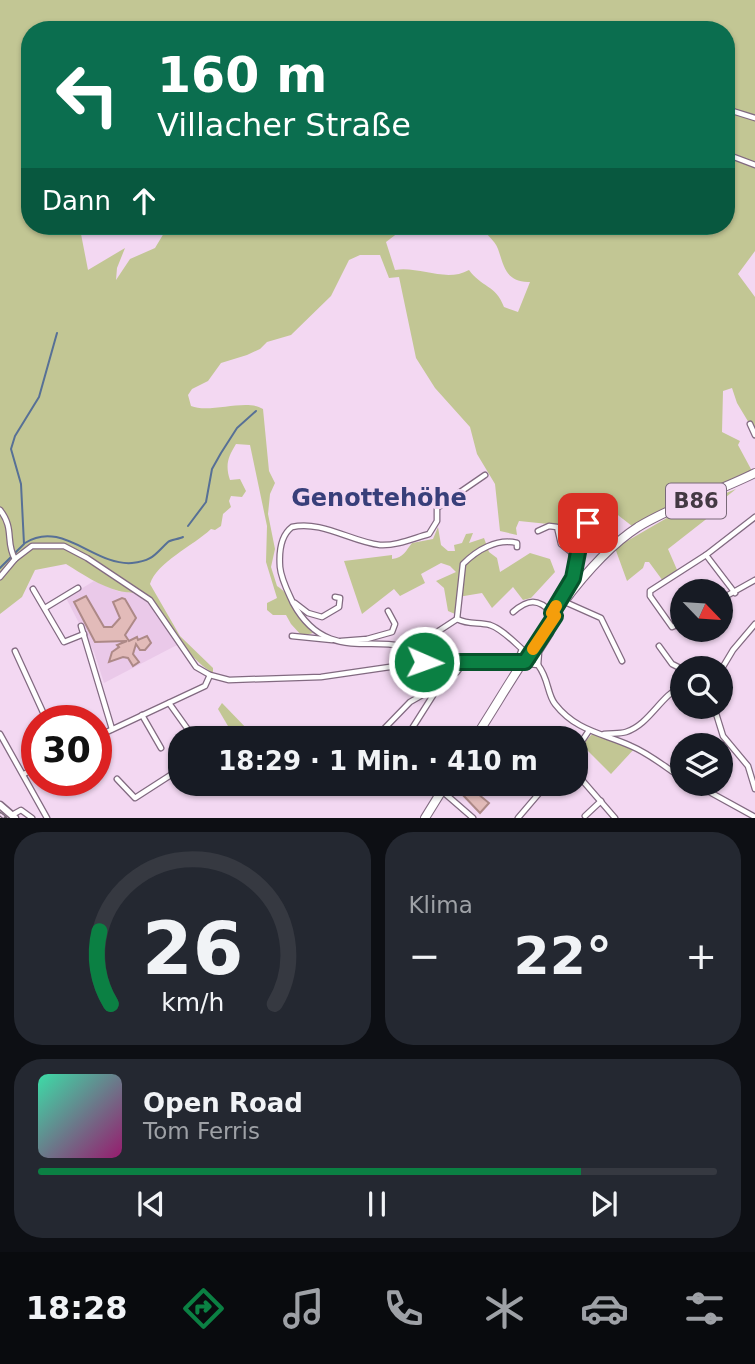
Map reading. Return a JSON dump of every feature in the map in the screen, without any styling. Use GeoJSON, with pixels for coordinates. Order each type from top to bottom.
{"type":"FeatureCollection","features":[{"type":"Feature","properties":{"kind":"main road","name":"B86"},"geometry":{"type":"LineString","coordinates":[[482,726],[521,659],[601,557],[637,528],[660,515],[711,495],[755,473]]}},
{"type":"Feature","properties":{"kind":"main road"},"geometry":{"type":"LineString","coordinates":[[425,818],[438,796]]}},
{"type":"Feature","properties":{"kind":"street"},"geometry":{"type":"LineString","coordinates":[[735,111],[755,118]]}},
{"type":"Feature","properties":{"kind":"street"},"geometry":{"type":"LineString","coordinates":[[735,157],[755,165]]}},
{"type":"Feature","properties":{"kind":"street"},"geometry":{"type":"LineString","coordinates":[[750,424],[755,435]]}},
{"type":"Feature","properties":{"kind":"street"},"geometry":{"type":"LineString","coordinates":[[388,611],[395,624],[388,634],[337,641],[305,623],[292,600],[280,566],[283,538],[290,529],[309,526],[379,544],[407,542],[429,534],[437,521],[437,508],[485,475]]}},
{"type":"Feature","properties":{"kind":"street"},"geometry":{"type":"LineString","coordinates":[[0,510],[9,521],[13,557]]}},
{"type":"Feature","properties":{"kind":"street"},"geometry":{"type":"LineString","coordinates":[[670,626],[650,596],[650,591],[706,555],[755,517]]}},
{"type":"Feature","properties":{"kind":"street"},"geometry":{"type":"LineString","coordinates":[[513,612],[524,603],[536,601],[554,615],[573,578],[581,537],[588,523]]}},
{"type":"Feature","properties":{"kind":"street"},"geometry":{"type":"LineString","coordinates":[[538,531],[549,526],[557,527],[561,544],[570,552],[575,568]]}},
{"type":"Feature","properties":{"kind":"street"},"geometry":{"type":"LineString","coordinates":[[457,620],[456,607],[463,564],[489,545],[510,541],[517,543],[517,547]]}},
{"type":"Feature","properties":{"kind":"street"},"geometry":{"type":"LineString","coordinates":[[0,577],[13,557],[32,546],[64,546],[150,600],[196,667],[210,675],[229,680],[321,677],[424,662],[463,663],[521,659],[538,665],[545,675],[554,703],[581,726]]}},
{"type":"Feature","properties":{"kind":"street"},"geometry":{"type":"LineString","coordinates":[[706,555],[735,593],[755,580]]}},
{"type":"Feature","properties":{"kind":"street"},"geometry":{"type":"LineString","coordinates":[[45,608],[78,588]]}},
{"type":"Feature","properties":{"kind":"street"},"geometry":{"type":"LineString","coordinates":[[33,589],[64,642],[84,634]]}},
{"type":"Feature","properties":{"kind":"street"},"geometry":{"type":"LineString","coordinates":[[292,600],[308,613],[322,617],[338,608],[340,600],[335,597]]}},
{"type":"Feature","properties":{"kind":"street"},"geometry":{"type":"LineString","coordinates":[[565,602],[601,618],[622,661]]}},
{"type":"Feature","properties":{"kind":"street"},"geometry":{"type":"LineString","coordinates":[[419,655],[428,638],[457,620]]}},
{"type":"Feature","properties":{"kind":"street"},"geometry":{"type":"LineString","coordinates":[[457,620],[467,624],[491,625],[522,649],[521,659]]}},
{"type":"Feature","properties":{"kind":"street"},"geometry":{"type":"LineString","coordinates":[[729,656],[755,624]]}},
{"type":"Feature","properties":{"kind":"street"},"geometry":{"type":"LineString","coordinates":[[81,626],[105,705]]}},
{"type":"Feature","properties":{"kind":"street"},"geometry":{"type":"LineString","coordinates":[[538,665],[539,652],[551,633],[547,628]]}},
{"type":"Feature","properties":{"kind":"street"},"geometry":{"type":"LineString","coordinates":[[292,636],[351,645],[401,645],[419,655],[424,662]]}},
{"type":"Feature","properties":{"kind":"street"},"geometry":{"type":"LineString","coordinates":[[521,659],[532,642]]}},
{"type":"Feature","properties":{"kind":"street"},"geometry":{"type":"LineString","coordinates":[[659,646],[670,661]]}},
{"type":"Feature","properties":{"kind":"street"},"geometry":{"type":"LineString","coordinates":[[15,651],[40,705]]}},
{"type":"Feature","properties":{"kind":"street"},"geometry":{"type":"LineString","coordinates":[[388,726],[410,702],[439,686],[457,672],[463,663]]}},
{"type":"Feature","properties":{"kind":"street"},"geometry":{"type":"LineString","coordinates":[[112,729],[205,685],[210,675]]}},
{"type":"Feature","properties":{"kind":"street"},"geometry":{"type":"LineString","coordinates":[[414,726],[439,686]]}},
{"type":"Feature","properties":{"kind":"street"},"geometry":{"type":"LineString","coordinates":[[599,735],[625,733],[636,727],[670,693]]}},
{"type":"Feature","properties":{"kind":"street"},"geometry":{"type":"LineString","coordinates":[[169,703],[185,726]]}},
{"type":"Feature","properties":{"kind":"street"},"geometry":{"type":"LineString","coordinates":[[142,715],[161,748]]}},
{"type":"Feature","properties":{"kind":"street"},"geometry":{"type":"LineString","coordinates":[[718,719],[723,736],[748,766],[755,789]]}},
{"type":"Feature","properties":{"kind":"street"},"geometry":{"type":"LineString","coordinates":[[588,732],[646,753],[670,770]]}},
{"type":"Feature","properties":{"kind":"street"},"geometry":{"type":"LineString","coordinates":[[0,734],[21,769]]}},
{"type":"Feature","properties":{"kind":"street"},"geometry":{"type":"LineString","coordinates":[[117,779],[135,798],[168,777]]}},
{"type":"Feature","properties":{"kind":"street"},"geometry":{"type":"LineString","coordinates":[[588,786],[615,818]]}},
{"type":"Feature","properties":{"kind":"street"},"geometry":{"type":"LineString","coordinates":[[36,796],[47,818]]}},
{"type":"Feature","properties":{"kind":"street"},"geometry":{"type":"LineString","coordinates":[[452,796],[473,818]]}},
{"type":"Feature","properties":{"kind":"street"},"geometry":{"type":"LineString","coordinates":[[518,818],[537,796]]}},
{"type":"Feature","properties":{"kind":"street"},"geometry":{"type":"LineString","coordinates":[[718,796],[755,816]]}},
{"type":"Feature","properties":{"kind":"street"},"geometry":{"type":"LineString","coordinates":[[585,816],[601,801]]}},
{"type":"Feature","properties":{"kind":"street"},"geometry":{"type":"LineString","coordinates":[[0,805],[13,817],[21,810],[32,818]]}},
{"type":"Feature","properties":{"kind":"shaded area"},"geometry":{"type":"Polygon","coordinates":[[[94,581],[120,592],[131,590],[148,598],[182,645],[175,646],[104,683],[94,652],[66,598],[94,581]]]}},
{"type":"Feature","properties":{"kind":"green space"},"geometry":{"type":"Polygon","coordinates":[[[0,0],[755,0],[755,251],[738,274],[755,297],[755,433],[737,403],[732,388],[723,391],[722,432],[740,441],[738,445],[752,471],[632,526],[614,512],[596,504],[579,536],[563,536],[558,525],[519,521],[517,535],[500,531],[495,484],[477,454],[470,427],[435,388],[416,358],[399,277],[389,278],[380,255],[360,255],[349,260],[331,296],[291,335],[267,342],[247,355],[221,363],[208,381],[192,389],[188,395],[191,406],[199,408],[247,405],[263,409],[269,471],[275,483],[270,494],[268,514],[275,549],[271,567],[277,586],[287,595],[313,633],[302,636],[286,615],[273,615],[267,610],[267,603],[277,598],[266,562],[267,526],[250,445],[236,444],[228,461],[230,480],[240,479],[246,491],[242,497],[231,496],[231,507],[223,514],[221,526],[215,530],[211,529],[168,561],[150,584],[180,636],[213,668],[213,673],[186,648],[149,600],[142,595],[105,586],[66,564],[35,570],[22,597],[0,614],[0,579],[18,560],[0,574],[0,0]]]}},
{"type":"Feature","properties":{"kind":"green space"},"geometry":{"type":"Polygon","coordinates":[[[736,489],[714,513],[668,549],[678,572],[663,581],[649,562],[645,562],[643,568],[627,581],[615,548],[672,515],[736,489]]]}},
{"type":"Feature","properties":{"kind":"green space"},"geometry":{"type":"Polygon","coordinates":[[[438,527],[441,545],[448,551],[455,551],[454,545],[462,543],[466,534],[473,533],[469,543],[484,538],[489,552],[497,558],[500,572],[530,553],[550,559],[555,572],[531,598],[523,600],[513,587],[492,608],[482,593],[458,597],[455,614],[448,611],[444,588],[436,581],[456,572],[441,563],[421,574],[425,583],[400,596],[394,589],[362,614],[344,561],[392,555],[392,559],[399,557],[412,543],[433,539],[438,527]]]}},
{"type":"Feature","properties":{"kind":"green space"},"geometry":{"type":"Polygon","coordinates":[[[222,703],[244,726],[228,726],[218,709],[222,703]]]}},
{"type":"Feature","properties":{"kind":"green space"},"geometry":{"type":"Polygon","coordinates":[[[593,733],[635,748],[611,774],[588,751],[588,738],[593,733]]]}},
{"type":"Feature","properties":{"kind":"building"},"geometry":{"type":"Polygon","coordinates":[[[86,596],[104,627],[112,627],[120,618],[113,602],[125,599],[136,618],[125,635],[129,641],[147,636],[151,643],[145,650],[140,650],[136,644],[133,654],[139,662],[133,666],[128,658],[123,657],[109,662],[112,652],[119,647],[117,645],[127,641],[95,642],[74,602],[86,596]]]}},
{"type":"Feature","properties":{"kind":"building"},"geometry":{"type":"Polygon","coordinates":[[[464,796],[481,796],[489,803],[480,813],[464,796]]]}},
{"type":"Feature","properties":{"kind":"waterway"},"geometry":{"type":"LineString","coordinates":[[0,568],[24,544],[21,484],[11,449],[15,436],[39,397],[57,333]]}},
{"type":"Feature","properties":{"kind":"waterway"},"geometry":{"type":"LineString","coordinates":[[188,526],[206,502],[212,469],[221,453],[237,428],[256,411]]}},
{"type":"Feature","properties":{"kind":"waterway"},"geometry":{"type":"LineString","coordinates":[[25,543],[39,537],[52,536],[104,558],[132,563],[149,559],[169,541],[183,537]]}},
{"type":"Feature","properties":{"kind":"railway"},"geometry":{"type":"LineString","coordinates":[[0,814],[5,818]]}},
{"type":"Feature","properties":{"kind":"slow traffic"},"geometry":{"type":"LineString","coordinates":[[533,649],[555,616],[552,613],[556,606]]}},
{"type":"Feature","properties":{"kind":"district","name":"Genottehöhe"},"geometry":{"type":"Point","coordinates":[379,498]}},
{"type":"Feature","properties":{"kind":"route"},"geometry":{"type":"LineString","coordinates":[[424,662],[525,662],[555,616],[552,613],[573,578],[581,537],[588,523]]}}]}
